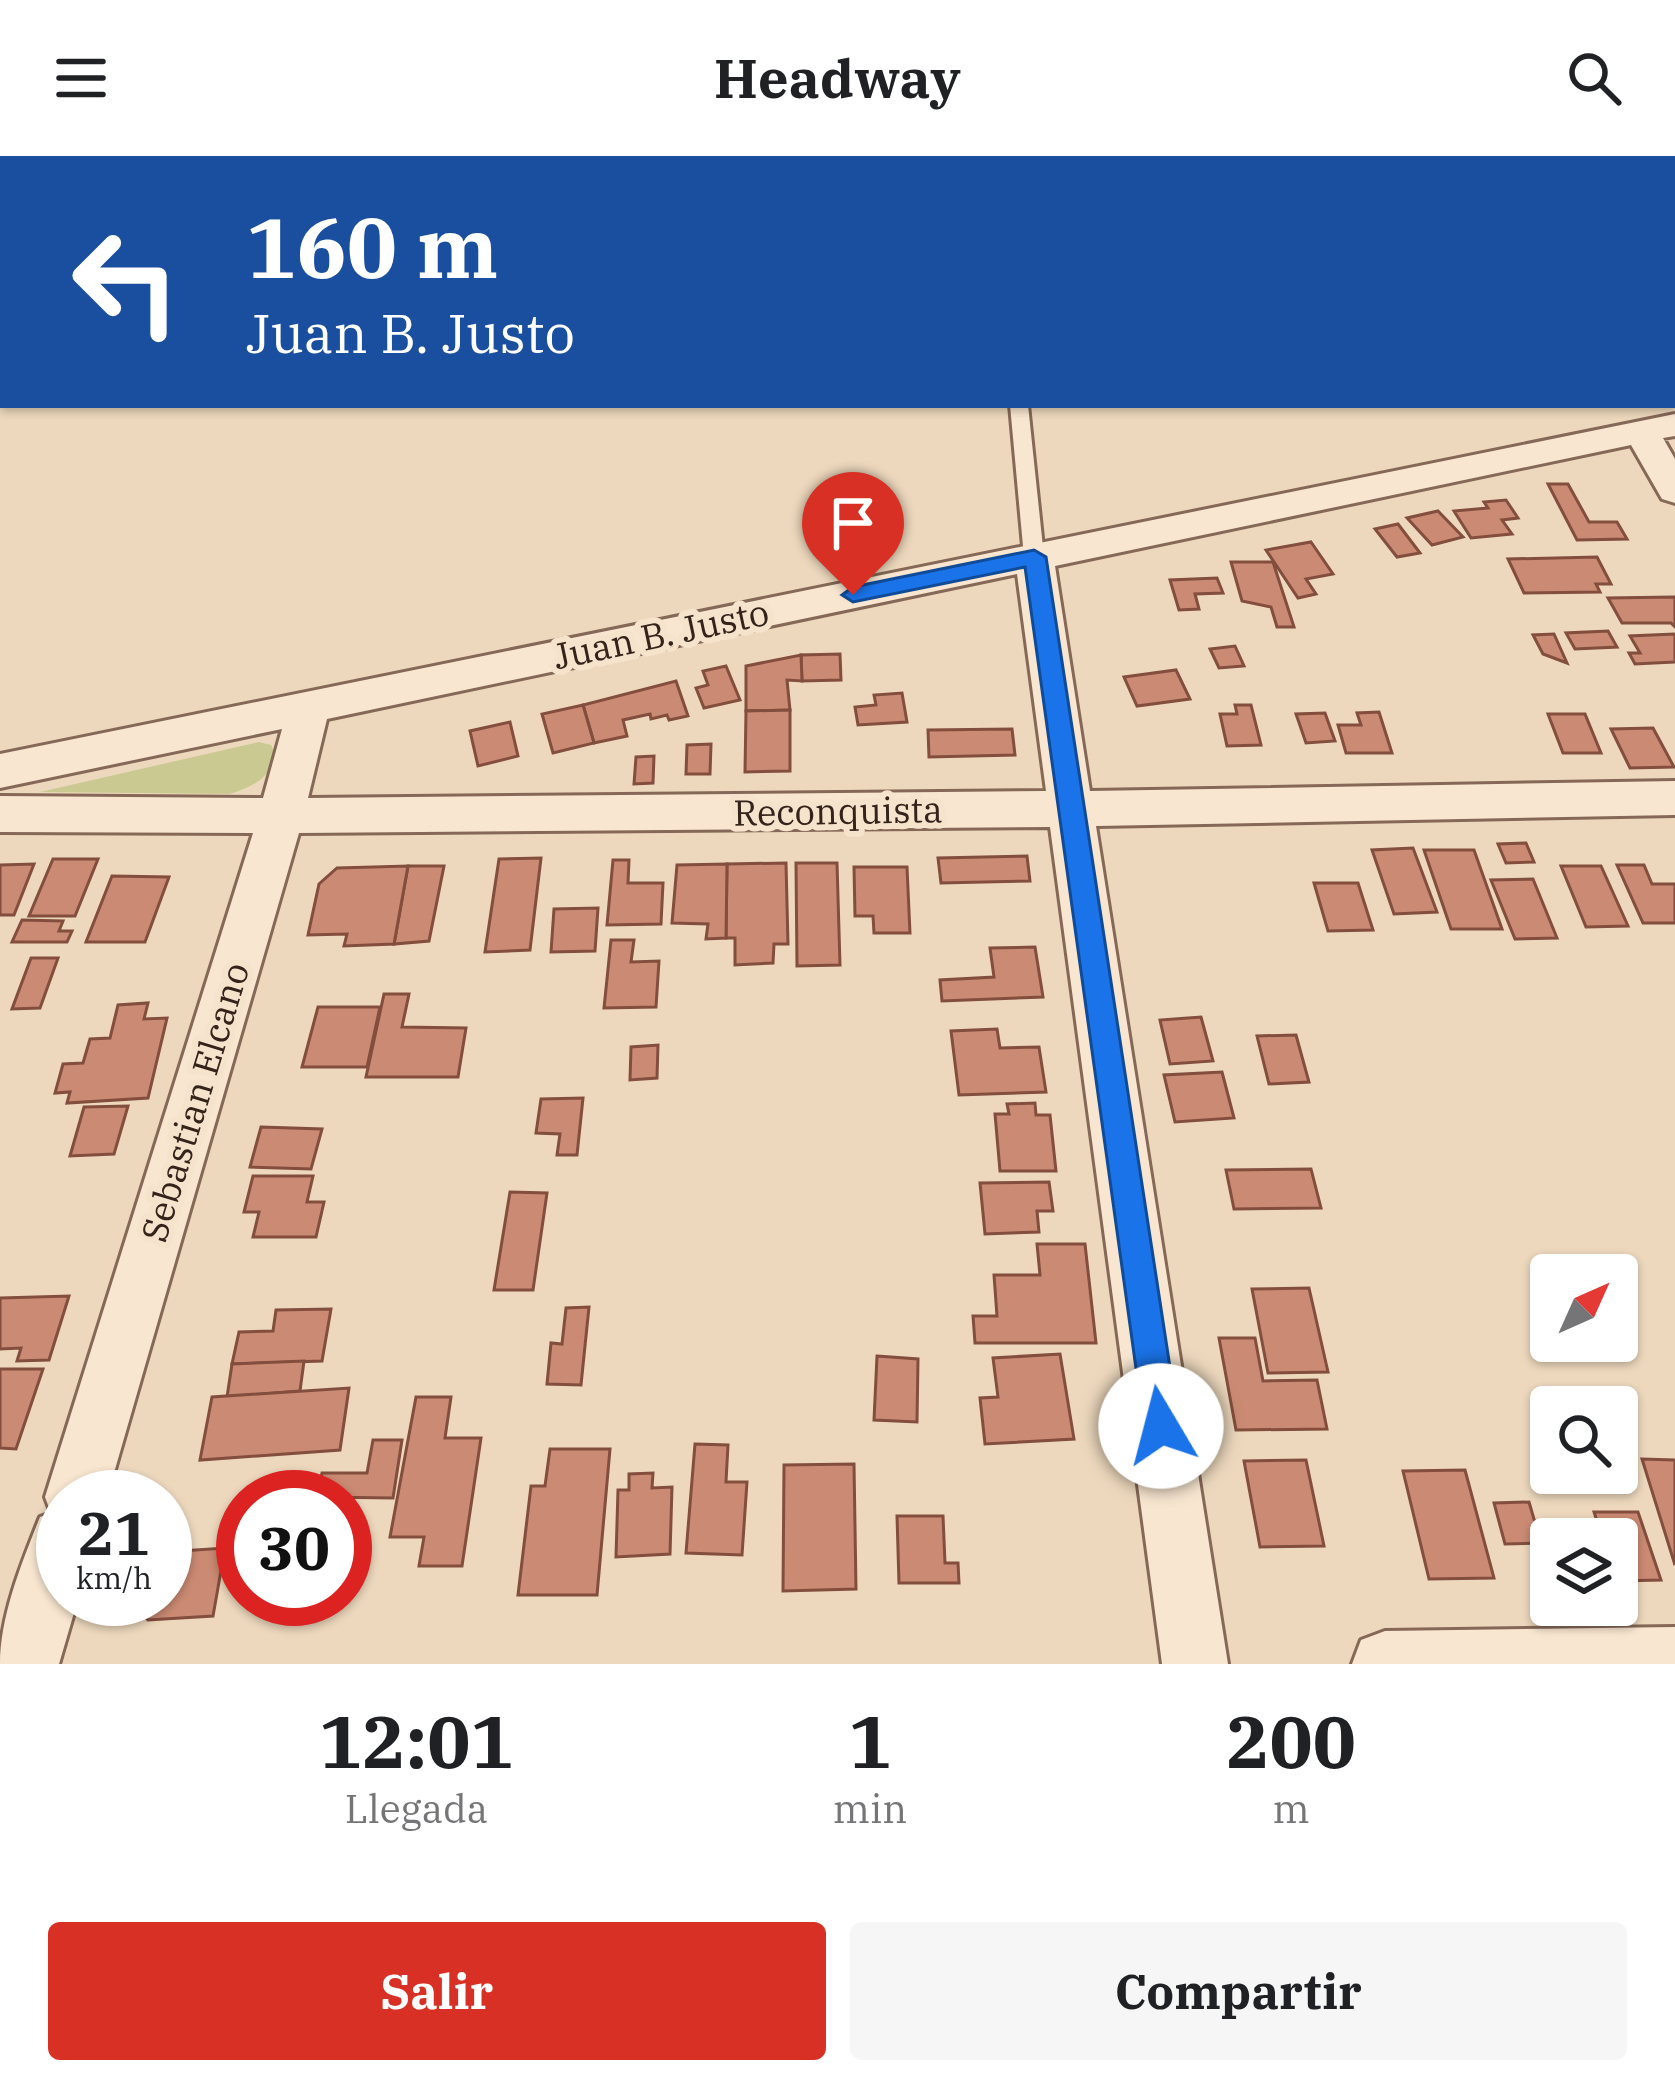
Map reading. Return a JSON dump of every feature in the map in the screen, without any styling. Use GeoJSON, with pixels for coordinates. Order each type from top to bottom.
{"type":"FeatureCollection","features":[{"type":"Feature","properties":{"kind":"street","name":"Juan B. Justo"},"geometry":{"type":"LineString","coordinates":[[0,771],[1658,428]]}},
{"type":"Feature","properties":{"kind":"street"},"geometry":{"type":"LineString","coordinates":[[1658,428],[1675,491]]}},
{"type":"Feature","properties":{"kind":"street"},"geometry":{"type":"LineString","coordinates":[[1034,557],[1195,1664]]}},
{"type":"Feature","properties":{"kind":"street","name":"Sebastian Elcano"},"geometry":{"type":"LineString","coordinates":[[84,1470],[309,706]]}},
{"type":"Feature","properties":{"kind":"street","name":"Reconquista"},"geometry":{"type":"LineString","coordinates":[[0,814],[280,817],[1675,798]]}},
{"type":"Feature","properties":{"kind":"street"},"geometry":{"type":"LineString","coordinates":[[26,1664],[37,1626]]}},
{"type":"Feature","properties":{"kind":"street"},"geometry":{"type":"LineString","coordinates":[[1385,1664],[1675,1660]]}},
{"type":"Feature","properties":{"kind":"lane"},"geometry":{"type":"LineString","coordinates":[[1018,408],[1034,557]]}},
{"type":"Feature","properties":{"kind":"shaded area"},"geometry":{"type":"Polygon","coordinates":[[[259,742],[271,745],[276,756],[273,764],[259,781],[230,794],[40,792],[259,742]]]}},
{"type":"Feature","properties":{"kind":"building"},"geometry":{"type":"Polygon","coordinates":[[[1548,484],[1568,484],[1589,522],[1617,522],[1627,539],[1577,540],[1548,484]]]}},
{"type":"Feature","properties":{"kind":"building"},"geometry":{"type":"Polygon","coordinates":[[[1506,500],[1518,518],[1502,520],[1512,534],[1471,538],[1454,511],[1488,508],[1484,502],[1506,500]]]}},
{"type":"Feature","properties":{"kind":"building"},"geometry":{"type":"Polygon","coordinates":[[[1438,511],[1463,537],[1432,545],[1407,518],[1438,511]]]}},
{"type":"Feature","properties":{"kind":"building"},"geometry":{"type":"Polygon","coordinates":[[[1398,524],[1420,553],[1397,557],[1375,529],[1398,524]]]}},
{"type":"Feature","properties":{"kind":"building"},"geometry":{"type":"Polygon","coordinates":[[[1311,542],[1333,574],[1306,579],[1316,594],[1298,598],[1266,550],[1311,542]]]}},
{"type":"Feature","properties":{"kind":"building"},"geometry":{"type":"Polygon","coordinates":[[[1597,557],[1611,584],[1596,584],[1600,592],[1524,593],[1508,559],[1597,557]]]}},
{"type":"Feature","properties":{"kind":"building"},"geometry":{"type":"Polygon","coordinates":[[[1231,562],[1273,562],[1294,627],[1277,627],[1271,607],[1242,601],[1231,562]]]}},
{"type":"Feature","properties":{"kind":"building"},"geometry":{"type":"Polygon","coordinates":[[[1217,578],[1223,593],[1195,594],[1199,609],[1179,610],[1170,580],[1217,578]]]}},
{"type":"Feature","properties":{"kind":"building"},"geometry":{"type":"Polygon","coordinates":[[[1675,597],[1675,627],[1671,623],[1622,623],[1608,598],[1675,597]]]}},
{"type":"Feature","properties":{"kind":"building"},"geometry":{"type":"Polygon","coordinates":[[[1608,631],[1617,647],[1575,649],[1566,633],[1608,631]]]}},
{"type":"Feature","properties":{"kind":"building"},"geometry":{"type":"Polygon","coordinates":[[[1554,634],[1567,663],[1543,654],[1533,635],[1554,634]]]}},
{"type":"Feature","properties":{"kind":"building"},"geometry":{"type":"Polygon","coordinates":[[[1675,634],[1675,662],[1635,664],[1629,653],[1640,653],[1630,636],[1675,634]]]}},
{"type":"Feature","properties":{"kind":"building"},"geometry":{"type":"Polygon","coordinates":[[[1235,646],[1244,666],[1219,668],[1210,649],[1235,646]]]}},
{"type":"Feature","properties":{"kind":"building"},"geometry":{"type":"Polygon","coordinates":[[[840,654],[841,680],[802,681],[801,655],[840,654]]]}},
{"type":"Feature","properties":{"kind":"building"},"geometry":{"type":"Polygon","coordinates":[[[801,655],[802,681],[787,680],[790,710],[746,711],[746,666],[801,655]]]}},
{"type":"Feature","properties":{"kind":"building"},"geometry":{"type":"Polygon","coordinates":[[[726,666],[740,700],[704,708],[696,688],[708,685],[703,671],[726,666]]]}},
{"type":"Feature","properties":{"kind":"building"},"geometry":{"type":"Polygon","coordinates":[[[1176,670],[1190,699],[1137,706],[1124,677],[1176,670]]]}},
{"type":"Feature","properties":{"kind":"building"},"geometry":{"type":"Polygon","coordinates":[[[676,681],[688,716],[669,720],[667,715],[651,719],[650,714],[623,720],[627,736],[594,743],[583,705],[676,681]]]}},
{"type":"Feature","properties":{"kind":"building"},"geometry":{"type":"Polygon","coordinates":[[[902,693],[907,722],[858,725],[855,707],[876,705],[874,695],[902,693]]]}},
{"type":"Feature","properties":{"kind":"building"},"geometry":{"type":"Polygon","coordinates":[[[583,705],[594,743],[553,753],[542,714],[583,705]]]}},
{"type":"Feature","properties":{"kind":"building"},"geometry":{"type":"Polygon","coordinates":[[[1235,705],[1251,705],[1261,745],[1227,746],[1220,714],[1237,714],[1235,705]]]}},
{"type":"Feature","properties":{"kind":"building"},"geometry":{"type":"Polygon","coordinates":[[[790,710],[790,771],[745,772],[746,711],[790,710]]]}},
{"type":"Feature","properties":{"kind":"building"},"geometry":{"type":"Polygon","coordinates":[[[1379,712],[1392,753],[1346,753],[1338,725],[1361,725],[1357,713],[1379,712]]]}},
{"type":"Feature","properties":{"kind":"building"},"geometry":{"type":"Polygon","coordinates":[[[1325,713],[1335,741],[1306,743],[1296,714],[1325,713]]]}},
{"type":"Feature","properties":{"kind":"building"},"geometry":{"type":"Polygon","coordinates":[[[1548,714],[1585,714],[1601,753],[1563,753],[1548,714]]]}},
{"type":"Feature","properties":{"kind":"building"},"geometry":{"type":"Polygon","coordinates":[[[510,722],[518,756],[478,766],[470,731],[510,722]]]}},
{"type":"Feature","properties":{"kind":"building"},"geometry":{"type":"Polygon","coordinates":[[[1653,728],[1674,767],[1630,768],[1611,729],[1653,728]]]}},
{"type":"Feature","properties":{"kind":"building"},"geometry":{"type":"Polygon","coordinates":[[[1012,729],[1015,755],[929,757],[928,730],[1012,729]]]}},
{"type":"Feature","properties":{"kind":"building"},"geometry":{"type":"Polygon","coordinates":[[[711,744],[710,774],[686,774],[687,745],[711,744]]]}},
{"type":"Feature","properties":{"kind":"building"},"geometry":{"type":"Polygon","coordinates":[[[654,756],[653,783],[634,784],[636,757],[654,756]]]}},
{"type":"Feature","properties":{"kind":"building"},"geometry":{"type":"Polygon","coordinates":[[[1526,843],[1534,862],[1506,863],[1498,844],[1526,843]]]}},
{"type":"Feature","properties":{"kind":"building"},"geometry":{"type":"Polygon","coordinates":[[[1413,848],[1437,912],[1394,914],[1372,850],[1413,848]]]}},
{"type":"Feature","properties":{"kind":"building"},"geometry":{"type":"Polygon","coordinates":[[[1424,850],[1474,850],[1502,929],[1451,929],[1424,850]]]}},
{"type":"Feature","properties":{"kind":"building"},"geometry":{"type":"Polygon","coordinates":[[[1027,856],[1030,881],[941,883],[938,858],[1027,856]]]}},
{"type":"Feature","properties":{"kind":"building"},"geometry":{"type":"Polygon","coordinates":[[[541,858],[530,950],[485,952],[499,859],[541,858]]]}},
{"type":"Feature","properties":{"kind":"building"},"geometry":{"type":"Polygon","coordinates":[[[53,859],[98,859],[75,916],[29,916],[53,859]]]}},
{"type":"Feature","properties":{"kind":"building"},"geometry":{"type":"Polygon","coordinates":[[[613,860],[629,860],[628,883],[663,883],[661,924],[607,925],[613,860]]]}},
{"type":"Feature","properties":{"kind":"building"},"geometry":{"type":"Polygon","coordinates":[[[786,863],[788,944],[774,944],[773,963],[735,965],[735,938],[726,938],[727,864],[786,863]]]}},
{"type":"Feature","properties":{"kind":"building"},"geometry":{"type":"Polygon","coordinates":[[[796,863],[837,863],[840,965],[797,966],[796,863]]]}},
{"type":"Feature","properties":{"kind":"building"},"geometry":{"type":"Polygon","coordinates":[[[34,864],[14,915],[0,915],[0,865],[34,864]]]}},
{"type":"Feature","properties":{"kind":"building"},"geometry":{"type":"Polygon","coordinates":[[[727,864],[726,938],[706,939],[708,924],[672,923],[677,865],[727,864]]]}},
{"type":"Feature","properties":{"kind":"building"},"geometry":{"type":"Polygon","coordinates":[[[1617,865],[1644,865],[1652,884],[1675,884],[1675,923],[1643,923],[1617,865]]]}},
{"type":"Feature","properties":{"kind":"building"},"geometry":{"type":"Polygon","coordinates":[[[408,866],[444,866],[429,941],[394,944],[408,866]]]}},
{"type":"Feature","properties":{"kind":"building"},"geometry":{"type":"Polygon","coordinates":[[[408,866],[394,944],[344,946],[347,934],[308,935],[319,884],[337,868],[408,866]]]}},
{"type":"Feature","properties":{"kind":"building"},"geometry":{"type":"Polygon","coordinates":[[[1561,866],[1601,866],[1628,926],[1586,927],[1561,866]]]}},
{"type":"Feature","properties":{"kind":"building"},"geometry":{"type":"Polygon","coordinates":[[[854,867],[907,867],[910,933],[874,933],[873,916],[855,916],[854,867]]]}},
{"type":"Feature","properties":{"kind":"building"},"geometry":{"type":"Polygon","coordinates":[[[112,876],[169,877],[145,942],[86,942],[112,876]]]}},
{"type":"Feature","properties":{"kind":"building"},"geometry":{"type":"Polygon","coordinates":[[[1533,879],[1557,938],[1515,939],[1491,880],[1533,879]]]}},
{"type":"Feature","properties":{"kind":"building"},"geometry":{"type":"Polygon","coordinates":[[[1314,883],[1358,883],[1373,930],[1328,931],[1314,883]]]}},
{"type":"Feature","properties":{"kind":"building"},"geometry":{"type":"Polygon","coordinates":[[[598,908],[595,951],[551,952],[554,909],[598,908]]]}},
{"type":"Feature","properties":{"kind":"building"},"geometry":{"type":"Polygon","coordinates":[[[22,920],[63,921],[59,931],[72,931],[67,942],[12,942],[22,920]]]}},
{"type":"Feature","properties":{"kind":"building"},"geometry":{"type":"Polygon","coordinates":[[[611,940],[634,940],[631,962],[659,961],[656,1007],[604,1008],[611,940]]]}},
{"type":"Feature","properties":{"kind":"building"},"geometry":{"type":"Polygon","coordinates":[[[1035,947],[1043,997],[942,1001],[940,980],[994,977],[990,948],[1035,947]]]}},
{"type":"Feature","properties":{"kind":"building"},"geometry":{"type":"Polygon","coordinates":[[[31,958],[58,958],[40,1008],[12,1009],[31,958]]]}},
{"type":"Feature","properties":{"kind":"building"},"geometry":{"type":"Polygon","coordinates":[[[384,994],[409,994],[402,1027],[466,1028],[458,1077],[366,1077],[384,994]]]}},
{"type":"Feature","properties":{"kind":"building"},"geometry":{"type":"Polygon","coordinates":[[[148,1003],[144,1019],[167,1018],[148,1098],[67,1103],[70,1092],[55,1093],[63,1064],[83,1063],[90,1039],[110,1038],[118,1005],[148,1003]]]}},
{"type":"Feature","properties":{"kind":"building"},"geometry":{"type":"Polygon","coordinates":[[[318,1007],[380,1007],[367,1067],[302,1067],[318,1007]]]}},
{"type":"Feature","properties":{"kind":"building"},"geometry":{"type":"Polygon","coordinates":[[[1201,1017],[1213,1061],[1170,1064],[1160,1020],[1201,1017]]]}},
{"type":"Feature","properties":{"kind":"building"},"geometry":{"type":"Polygon","coordinates":[[[997,1029],[1000,1048],[1039,1047],[1046,1092],[959,1095],[951,1031],[997,1029]]]}},
{"type":"Feature","properties":{"kind":"building"},"geometry":{"type":"Polygon","coordinates":[[[1296,1035],[1309,1082],[1269,1084],[1257,1036],[1296,1035]]]}},
{"type":"Feature","properties":{"kind":"building"},"geometry":{"type":"Polygon","coordinates":[[[658,1045],[657,1078],[630,1080],[631,1047],[658,1045]]]}},
{"type":"Feature","properties":{"kind":"building"},"geometry":{"type":"Polygon","coordinates":[[[1222,1072],[1234,1118],[1175,1122],[1164,1075],[1222,1072]]]}},
{"type":"Feature","properties":{"kind":"building"},"geometry":{"type":"Polygon","coordinates":[[[583,1098],[577,1155],[557,1155],[560,1134],[536,1133],[541,1099],[583,1098]]]}},
{"type":"Feature","properties":{"kind":"building"},"geometry":{"type":"Polygon","coordinates":[[[1035,1103],[1036,1115],[1050,1115],[1056,1171],[1000,1171],[995,1114],[1009,1114],[1007,1104],[1035,1103]]]}},
{"type":"Feature","properties":{"kind":"building"},"geometry":{"type":"Polygon","coordinates":[[[128,1106],[114,1154],[70,1156],[84,1107],[128,1106]]]}},
{"type":"Feature","properties":{"kind":"building"},"geometry":{"type":"Polygon","coordinates":[[[261,1127],[322,1129],[311,1169],[250,1167],[261,1127]]]}},
{"type":"Feature","properties":{"kind":"building"},"geometry":{"type":"Polygon","coordinates":[[[1311,1169],[1321,1208],[1234,1209],[1226,1170],[1311,1169]]]}},
{"type":"Feature","properties":{"kind":"building"},"geometry":{"type":"Polygon","coordinates":[[[253,1176],[313,1176],[307,1202],[324,1202],[316,1237],[253,1237],[259,1212],[244,1212],[253,1176]]]}},
{"type":"Feature","properties":{"kind":"building"},"geometry":{"type":"Polygon","coordinates":[[[1049,1182],[1053,1211],[1037,1211],[1039,1232],[985,1234],[980,1183],[1049,1182]]]}},
{"type":"Feature","properties":{"kind":"building"},"geometry":{"type":"Polygon","coordinates":[[[510,1192],[547,1193],[533,1290],[494,1290],[510,1192]]]}},
{"type":"Feature","properties":{"kind":"building"},"geometry":{"type":"Polygon","coordinates":[[[1037,1244],[1085,1244],[1096,1343],[975,1343],[973,1316],[997,1316],[994,1275],[1040,1275],[1037,1244]]]}},
{"type":"Feature","properties":{"kind":"building"},"geometry":{"type":"Polygon","coordinates":[[[1309,1288],[1328,1372],[1268,1373],[1252,1289],[1309,1288]]]}},
{"type":"Feature","properties":{"kind":"building"},"geometry":{"type":"Polygon","coordinates":[[[69,1296],[49,1360],[17,1361],[21,1348],[0,1349],[0,1298],[69,1296]]]}},
{"type":"Feature","properties":{"kind":"building"},"geometry":{"type":"Polygon","coordinates":[[[589,1307],[581,1385],[547,1384],[551,1343],[562,1344],[566,1308],[589,1307]]]}},
{"type":"Feature","properties":{"kind":"building"},"geometry":{"type":"Polygon","coordinates":[[[331,1309],[322,1361],[232,1364],[239,1332],[273,1331],[276,1310],[331,1309]]]}},
{"type":"Feature","properties":{"kind":"building"},"geometry":{"type":"Polygon","coordinates":[[[1219,1338],[1255,1338],[1263,1381],[1317,1380],[1327,1429],[1236,1430],[1219,1338]]]}},
{"type":"Feature","properties":{"kind":"building"},"geometry":{"type":"Polygon","coordinates":[[[1060,1354],[1074,1439],[985,1444],[980,1398],[998,1397],[993,1358],[1060,1354]]]}},
{"type":"Feature","properties":{"kind":"building"},"geometry":{"type":"Polygon","coordinates":[[[877,1356],[918,1359],[917,1422],[874,1420],[877,1356]]]}},
{"type":"Feature","properties":{"kind":"building"},"geometry":{"type":"Polygon","coordinates":[[[304,1361],[300,1391],[227,1397],[232,1364],[304,1361]]]}},
{"type":"Feature","properties":{"kind":"building"},"geometry":{"type":"Polygon","coordinates":[[[0,1369],[43,1369],[16,1449],[0,1448],[0,1369]]]}},
{"type":"Feature","properties":{"kind":"building"},"geometry":{"type":"Polygon","coordinates":[[[349,1388],[340,1450],[200,1460],[212,1397],[349,1388]]]}},
{"type":"Feature","properties":{"kind":"building"},"geometry":{"type":"Polygon","coordinates":[[[416,1397],[451,1397],[445,1438],[481,1438],[462,1566],[419,1566],[424,1537],[390,1537],[416,1397]]]}},
{"type":"Feature","properties":{"kind":"building"},"geometry":{"type":"Polygon","coordinates":[[[373,1440],[402,1440],[393,1498],[372,1498],[372,1470],[368,1470],[373,1440]]]}},
{"type":"Feature","properties":{"kind":"building"},"geometry":{"type":"Polygon","coordinates":[[[695,1444],[728,1445],[726,1482],[747,1482],[742,1555],[686,1553],[695,1444]]]}},
{"type":"Feature","properties":{"kind":"building"},"geometry":{"type":"Polygon","coordinates":[[[550,1449],[610,1449],[597,1595],[518,1595],[531,1486],[545,1486],[550,1449]]]}},
{"type":"Feature","properties":{"kind":"building"},"geometry":{"type":"Polygon","coordinates":[[[1642,1459],[1675,1460],[1675,1565],[1642,1459]]]}},
{"type":"Feature","properties":{"kind":"building"},"geometry":{"type":"Polygon","coordinates":[[[1306,1460],[1324,1546],[1260,1547],[1244,1461],[1306,1460]]]}},
{"type":"Feature","properties":{"kind":"building"},"geometry":{"type":"Polygon","coordinates":[[[854,1464],[856,1589],[783,1591],[784,1465],[854,1464]]]}},
{"type":"Feature","properties":{"kind":"building"},"geometry":{"type":"Polygon","coordinates":[[[1465,1470],[1494,1578],[1429,1579],[1403,1471],[1465,1470]]]}},
{"type":"Feature","properties":{"kind":"building"},"geometry":{"type":"Polygon","coordinates":[[[653,1473],[652,1488],[672,1487],[670,1554],[616,1557],[618,1490],[629,1490],[629,1474],[653,1473]]]}},
{"type":"Feature","properties":{"kind":"building"},"geometry":{"type":"Polygon","coordinates":[[[1529,1502],[1534,1518],[1530,1518],[1530,1543],[1505,1544],[1494,1503],[1529,1502]]]}},
{"type":"Feature","properties":{"kind":"building"},"geometry":{"type":"Polygon","coordinates":[[[1594,1512],[1638,1512],[1661,1580],[1638,1581],[1638,1518],[1596,1518],[1594,1512]]]}},
{"type":"Feature","properties":{"kind":"building"},"geometry":{"type":"Polygon","coordinates":[[[897,1516],[943,1516],[945,1563],[958,1563],[959,1583],[899,1583],[897,1516]]]}},
{"type":"Feature","properties":{"kind":"building"},"geometry":{"type":"Polygon","coordinates":[[[216,1549],[213,1616],[192,1617],[192,1550],[216,1549]]]}},
{"type":"Feature","properties":{"kind":"route"},"geometry":{"type":"LineString","coordinates":[[853,595],[1034,557],[1161,1426]]}}]}
